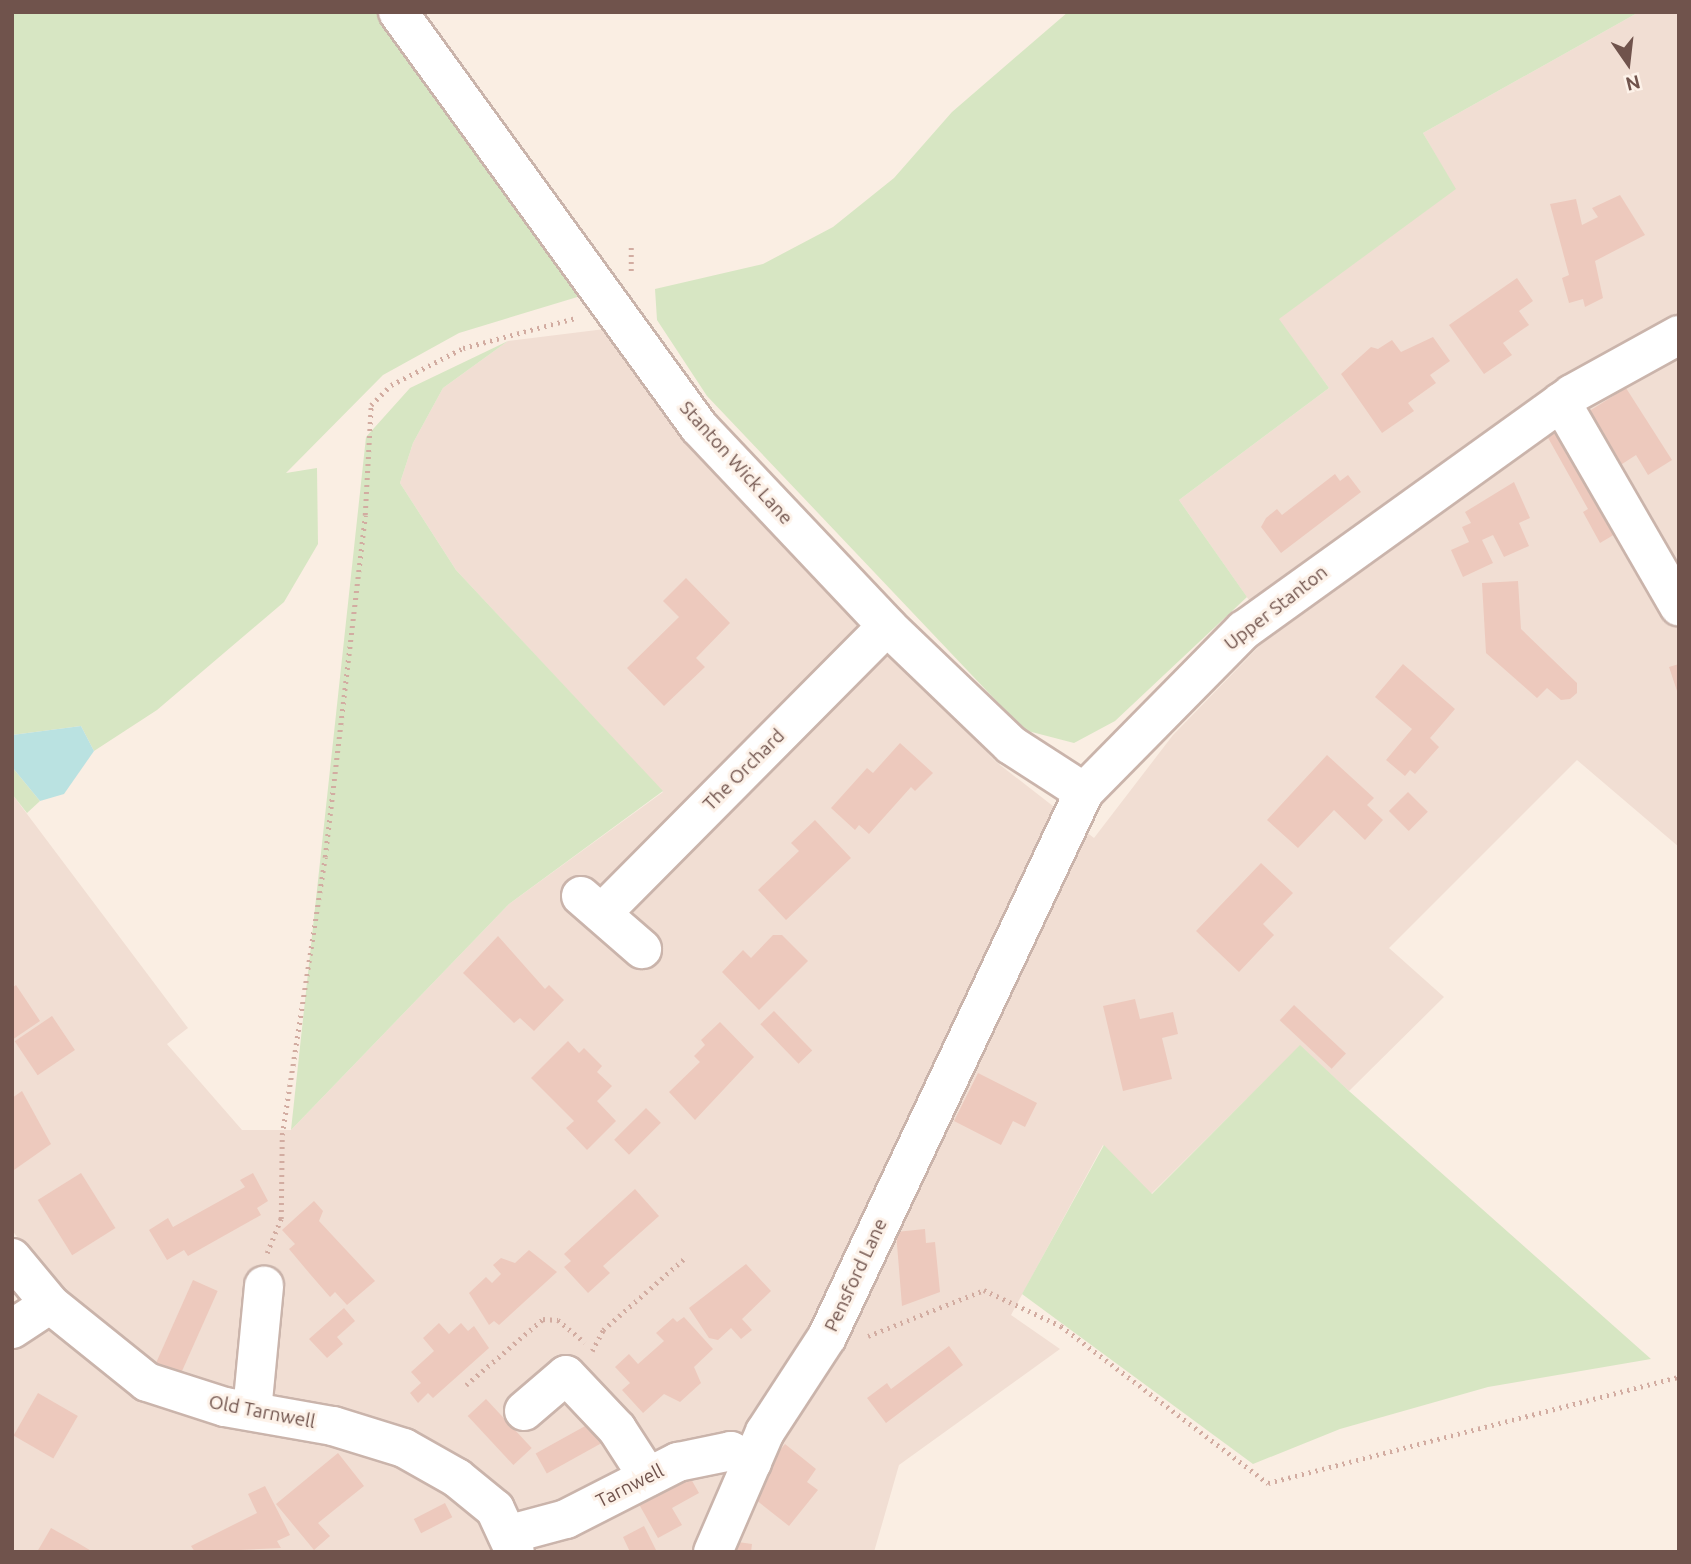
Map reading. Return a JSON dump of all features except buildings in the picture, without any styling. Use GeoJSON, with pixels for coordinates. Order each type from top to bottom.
{"type":"FeatureCollection","features":[{"type":"Feature","properties":{"kind":"street","name":"Stanton Wick Lane"},"geometry":{"type":"LineString","coordinates":[[398,12],[699,427],[887,626],[1011,745],[1084,792]]}},
{"type":"Feature","properties":{"kind":"street","name":"Upper Stanton"},"geometry":{"type":"LineString","coordinates":[[989,991],[1084,792],[1244,630],[1561,402],[1679,335]]}},
{"type":"Feature","properties":{"kind":"street"},"geometry":{"type":"LineString","coordinates":[[1561,402],[1679,606]]}},
{"type":"Feature","properties":{"kind":"street","name":"The Orchard"},"geometry":{"type":"LineString","coordinates":[[642,949],[592,905],[887,626]]}},
{"type":"Feature","properties":{"kind":"street","name":"Pensford Lane"},"geometry":{"type":"LineString","coordinates":[[713,1552],[752,1462],[827,1337],[989,991]]}},
{"type":"Feature","properties":{"kind":"street","name":"Old Tarnwell"},"geometry":{"type":"LineString","coordinates":[[12,1258],[50,1304],[146,1382],[252,1411],[332,1426],[404,1448],[457,1478],[495,1508],[512,1543]]}},
{"type":"Feature","properties":{"kind":"street"},"geometry":{"type":"LineString","coordinates":[[252,1411],[264,1286]]}},
{"type":"Feature","properties":{"kind":"street"},"geometry":{"type":"LineString","coordinates":[[12,1329],[50,1304]]}},
{"type":"Feature","properties":{"kind":"street"},"geometry":{"type":"LineString","coordinates":[[524,1411],[566,1376],[617,1429],[649,1477]]}},
{"type":"Feature","properties":{"kind":"street","name":"Tarnwell"},"geometry":{"type":"LineString","coordinates":[[512,1543],[649,1477],[708,1454],[731,1451],[752,1462]]}},
{"type":"Feature","properties":{"kind":"path"},"geometry":{"type":"LineString","coordinates":[[264,1286],[269,1239],[281,1219],[282,1135],[325,857],[365,516],[372,405],[391,385],[463,348],[550,322],[618,316]]}},
{"type":"Feature","properties":{"kind":"path"},"geometry":{"type":"LineString","coordinates":[[591,1348],[603,1330],[686,1257]]}},
{"type":"Feature","properties":{"kind":"path"},"geometry":{"type":"LineString","coordinates":[[859,1336],[984,1290],[1060,1326],[1268,1483],[1679,1377]]}},
{"type":"Feature","properties":{"kind":"path"},"geometry":{"type":"LineString","coordinates":[[466,1385],[543,1319],[558,1320],[591,1348],[594,1360]]}},
{"type":"Feature","properties":{"kind":"shaded area"},"geometry":{"type":"Polygon","coordinates":[[[1639,12],[1679,12],[1679,847],[1577,760],[1389,948],[1444,997],[1349,1091],[1300,1046],[1151,1194],[1103,1145],[1011,1315],[1060,1349],[899,1465],[874,1552],[12,1552],[12,1304],[49,1280],[12,1230],[12,794],[188,1028],[167,1044],[242,1130],[291,1130],[509,904],[663,792],[456,570],[400,483],[413,443],[443,388],[508,341],[605,329],[995,761],[1094,838],[1173,735],[1272,633],[1179,500],[1329,388],[1278,319],[1455,189],[1423,133],[1639,12]]]}},
{"type":"Feature","properties":{"kind":"green space"},"geometry":{"type":"Polygon","coordinates":[[[12,12],[377,12],[584,295],[459,333],[383,375],[286,473],[317,468],[318,544],[284,602],[157,710],[94,751],[81,726],[12,735],[12,12]]]}},
{"type":"Feature","properties":{"kind":"green space"},"geometry":{"type":"Polygon","coordinates":[[[1068,12],[1639,12],[1423,133],[1456,189],[1279,319],[1329,388],[1179,500],[1247,597],[1115,721],[1074,743],[1024,730],[707,396],[657,320],[655,289],[763,264],[833,227],[894,178],[952,112],[1068,12]]]}},
{"type":"Feature","properties":{"kind":"green space"},"geometry":{"type":"Polygon","coordinates":[[[508,341],[443,388],[413,443],[400,483],[456,570],[663,791],[509,904],[291,1130],[366,437],[410,388],[508,341]]]}},
{"type":"Feature","properties":{"kind":"green space"},"geometry":{"type":"Polygon","coordinates":[[[12,767],[40,801],[27,813],[12,794],[12,767]]]}},
{"type":"Feature","properties":{"kind":"green space"},"geometry":{"type":"Polygon","coordinates":[[[1300,1045],[1651,1359],[1488,1387],[1340,1429],[1253,1464],[1022,1294],[1104,1145],[1152,1194],[1300,1045]]]}},
{"type":"Feature","properties":{"kind":"water"},"geometry":{"type":"Polygon","coordinates":[[[81,726],[94,751],[64,794],[40,801],[12,767],[12,735],[81,726]]]}}]}
